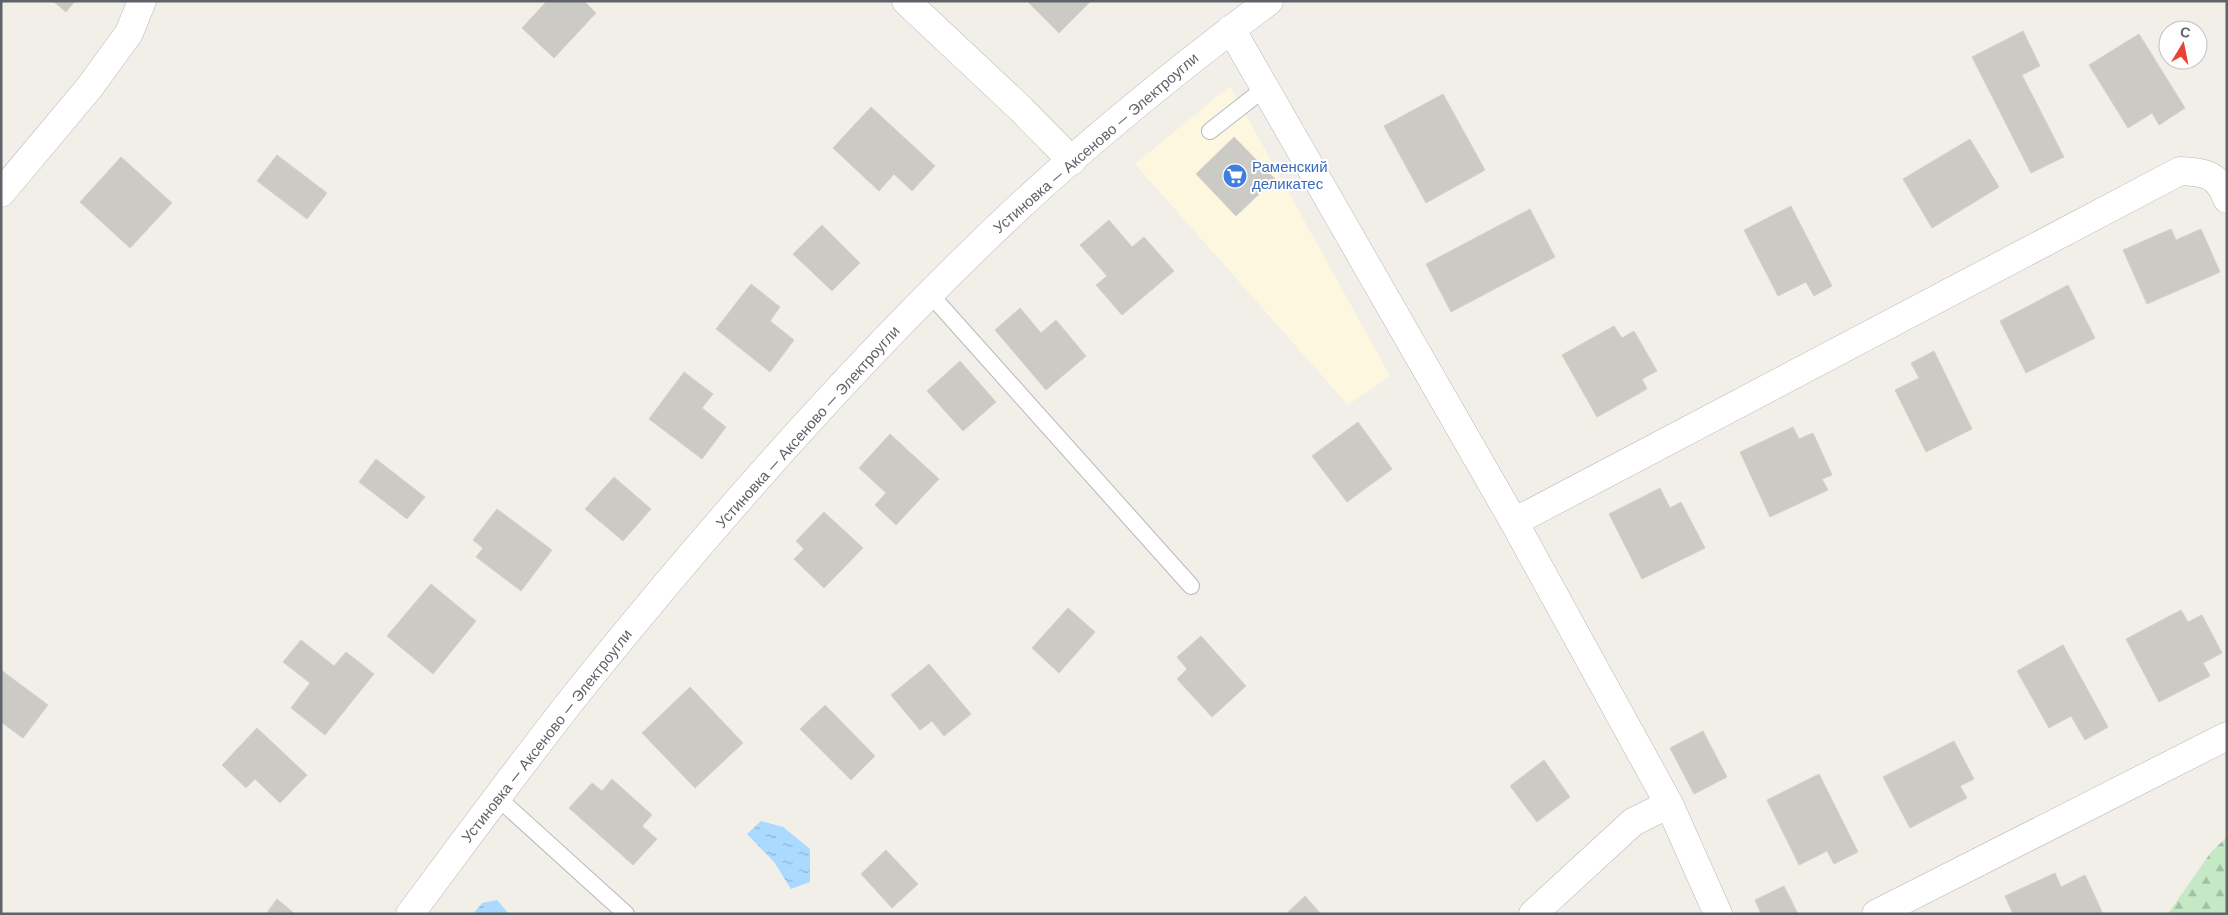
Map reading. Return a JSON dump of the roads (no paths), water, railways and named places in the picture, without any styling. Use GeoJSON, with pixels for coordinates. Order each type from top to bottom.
{"type":"FeatureCollection","features":[{"type":"Feature","properties":{"kind":"street"},"geometry":{"type":"LineString","coordinates":[[1,193],[89,88],[129,33],[142,1]]}},
{"type":"Feature","properties":{"kind":"street"},"geometry":{"type":"LineString","coordinates":[[906,1],[1072,161]]}},
{"type":"Feature","properties":{"kind":"street","name":"Устиновка — Аксеново — Электроугли"},"geometry":{"type":"LineString","coordinates":[[410,914],[581,688],[730,511],[858,368],[1021,205],[1168,78],[1269,1]]}},
{"type":"Feature","properties":{"kind":"street"},"geometry":{"type":"LineString","coordinates":[[1231,29],[1514,522],[1669,804],[1718,914]]}},
{"type":"Feature","properties":{"kind":"street"},"geometry":{"type":"LineString","coordinates":[[1514,522],[2180,171],[2204,172],[2222,185],[2227,199]]}},
{"type":"Feature","properties":{"kind":"street"},"geometry":{"type":"LineString","coordinates":[[1876,914],[2227,736]]}},
{"type":"Feature","properties":{"kind":"street"},"geometry":{"type":"LineString","coordinates":[[1533,914],[1633,822],[1669,804]]}},
{"type":"Feature","properties":{"kind":"lane"},"geometry":{"type":"LineString","coordinates":[[1210,131],[1265,88]]}},
{"type":"Feature","properties":{"kind":"lane"},"geometry":{"type":"LineString","coordinates":[[930,294],[1190,586]]}},
{"type":"Feature","properties":{"kind":"lane"},"geometry":{"type":"LineString","coordinates":[[498,798],[626,914]]}},
{"type":"Feature","properties":{"kind":"water"},"geometry":{"type":"Polygon","coordinates":[[[761,821],[783,827],[810,849],[810,882],[791,889],[774,862],[747,834],[761,821]]]}},
{"type":"Feature","properties":{"kind":"water"},"geometry":{"type":"Polygon","coordinates":[[[497,900],[509,914],[473,914],[482,903],[497,900]]]}},
{"type":"Feature","properties":{"kind":"place","name":"Раменский деликатес"},"geometry":{"type":"Point","coordinates":[1235,176]}}]}
